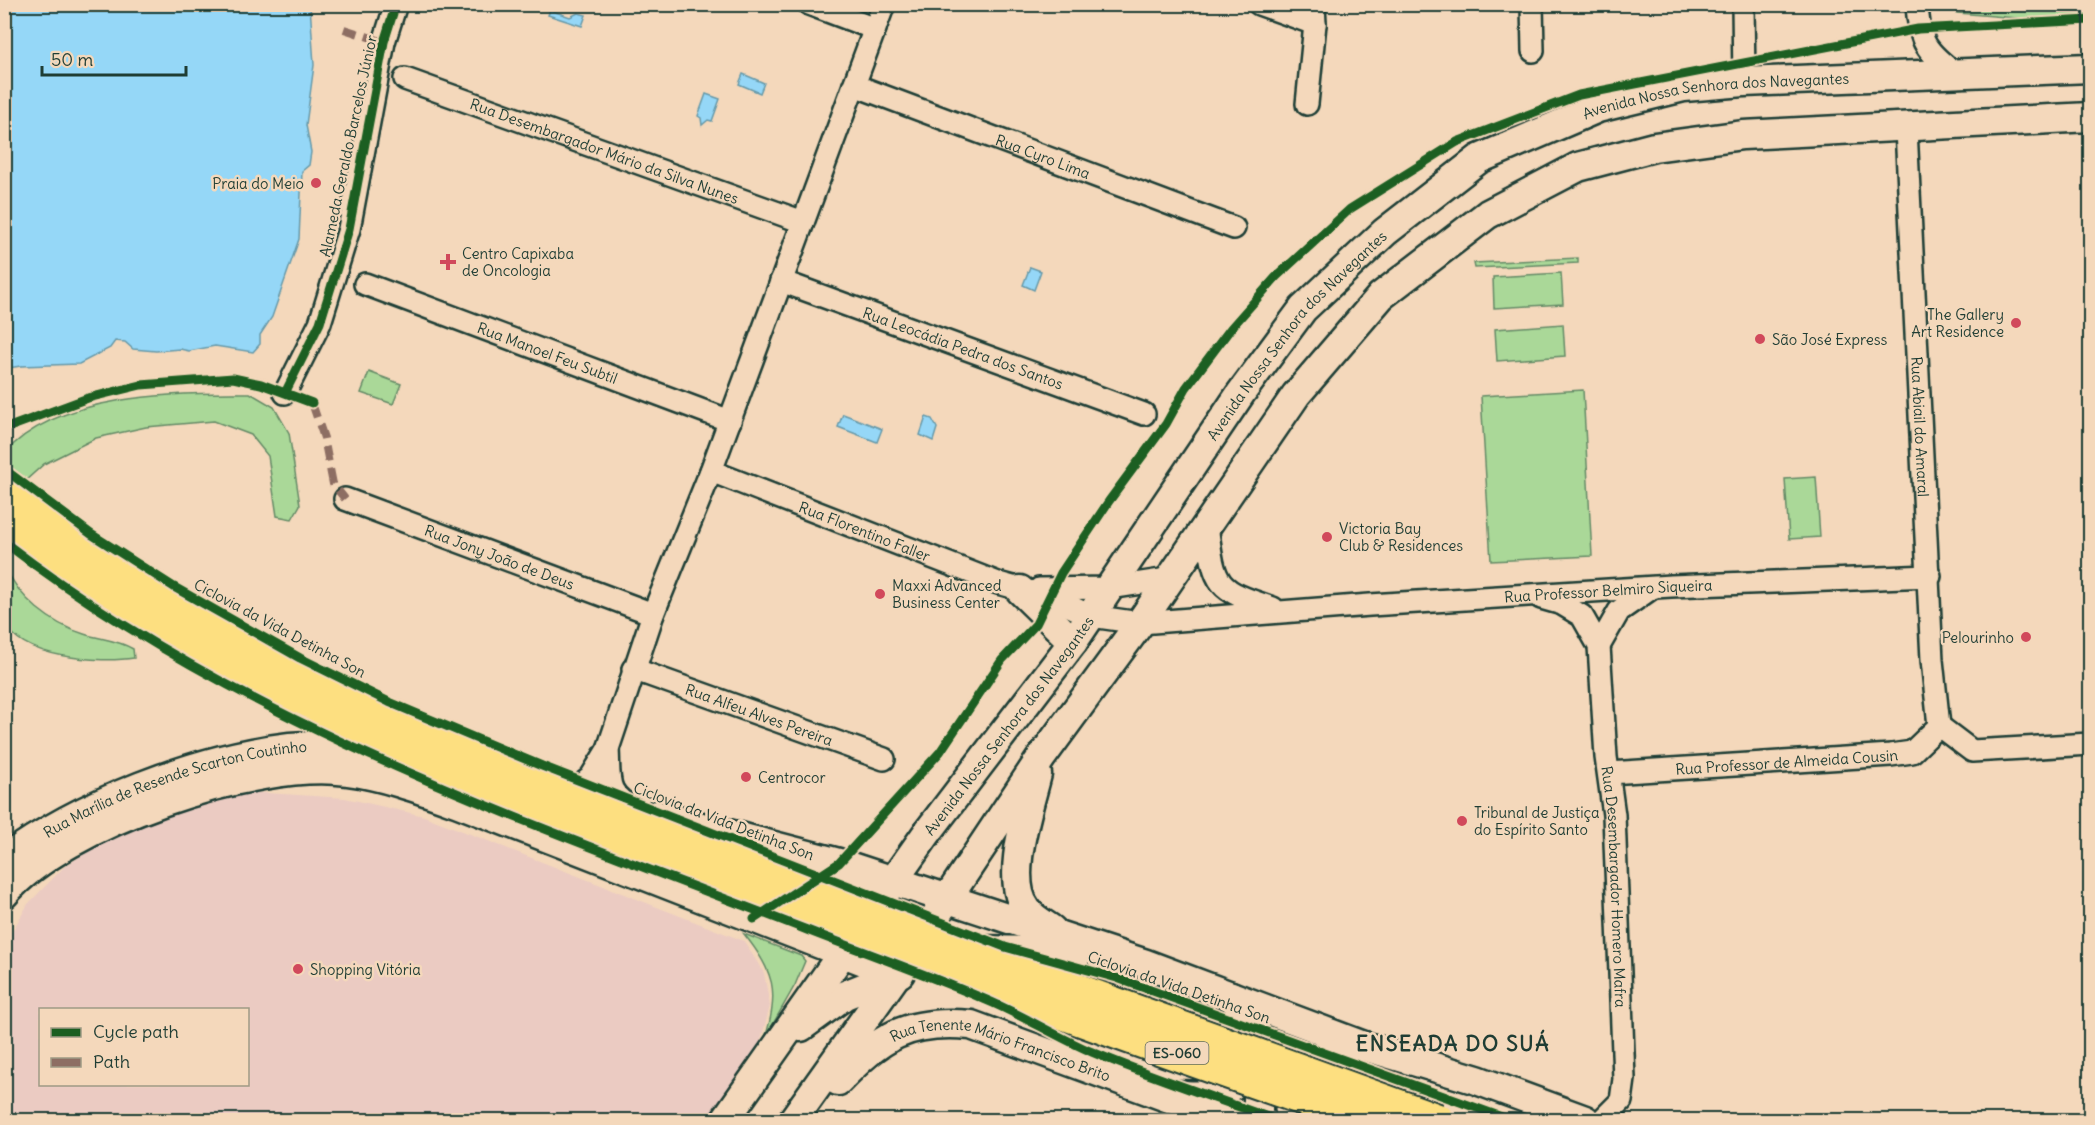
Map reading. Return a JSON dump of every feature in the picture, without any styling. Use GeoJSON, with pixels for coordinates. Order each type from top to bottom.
{"type":"FeatureCollection","features":[{"type":"Feature","properties":{"kind":"main road","name":"Avenida Nossa Senhora dos Navegantes"},"geometry":{"type":"LineString","coordinates":[[725,1120],[844,955],[927,834],[1073,642],[1241,393],[1304,309],[1385,232],[1479,159],[1587,112],[1684,87],[1744,82],[2091,68]]}},
{"type":"Feature","properties":{"kind":"main road"},"geometry":{"type":"LineString","coordinates":[[793,1120],[897,974],[1041,758],[1140,623],[1296,395],[1381,296],[1488,214],[1578,167],[1654,147],[1743,135],[1906,129],[2091,117]]}},
{"type":"Feature","properties":{"kind":"main road","name":"ES-060"},"geometry":{"type":"LineString","coordinates":[[4,489],[82,547],[165,601],[293,672],[383,716],[536,780],[999,962],[1258,1050],[1438,1120]]}},
{"type":"Feature","properties":{"kind":"main road","name":"ES-060"},"geometry":{"type":"LineString","coordinates":[[4,524],[67,570],[176,639],[289,701],[372,741],[526,806],[991,986],[1363,1120]]}},
{"type":"Feature","properties":{"kind":"main road"},"geometry":{"type":"LineString","coordinates":[[1020,590],[1073,642]]}},
{"type":"Feature","properties":{"kind":"main road","name":"Rua Marília de Resende Scarton Coutinho"},"geometry":{"type":"LineString","coordinates":[[4,860],[56,825],[140,788],[216,762],[290,747],[332,745],[450,758],[862,871],[1063,939],[1146,964]]}},
{"type":"Feature","properties":{"kind":"main road"},"geometry":{"type":"LineString","coordinates":[[1041,758],[1021,844],[1017,868],[1018,891],[1027,910],[1063,939]]}},
{"type":"Feature","properties":{"kind":"main road","name":"Rua Marília de Resende Scarton Coutinho"},"geometry":{"type":"LineString","coordinates":[[4,894],[19,877],[98,826],[151,806],[264,773],[345,770],[402,782],[897,974]]}},
{"type":"Feature","properties":{"kind":"main road"},"geometry":{"type":"LineString","coordinates":[[862,871],[881,868],[894,862],[927,834]]}},
{"type":"Feature","properties":{"kind":"main road"},"geometry":{"type":"LineString","coordinates":[[777,1045],[844,995],[897,974],[978,949],[1042,951],[1146,964],[1364,1046],[1477,1080],[1585,1120]]}},
{"type":"Feature","properties":{"kind":"main road"},"geometry":{"type":"LineString","coordinates":[[1230,996],[1252,1020],[1258,1050],[1258,1120]]}},
{"type":"Feature","properties":{"kind":"main road","name":"Rua Tenente Mário Francisco Brito"},"geometry":{"type":"LineString","coordinates":[[798,1120],[868,1051],[896,1032],[942,1022],[970,1025],[1229,1120]]}},
{"type":"Feature","properties":{"kind":"main road"},"geometry":{"type":"LineString","coordinates":[[1292,1120],[1289,1106],[1300,1076],[1320,1057],[1364,1046]]}},
{"type":"Feature","properties":{"kind":"main road"},"geometry":{"type":"LineString","coordinates":[[1161,1094],[1208,1095],[1234,1086],[1253,1065],[1258,1050]]}},
{"type":"Feature","properties":{"kind":"street","name":"Alameda Geraldo Barcelos Júnior"},"geometry":{"type":"LineString","coordinates":[[285,393],[320,323],[349,229],[384,42],[396,4]]}},
{"type":"Feature","properties":{"kind":"street"},"geometry":{"type":"LineString","coordinates":[[809,4],[875,29]]}},
{"type":"Feature","properties":{"kind":"street"},"geometry":{"type":"LineString","coordinates":[[556,788],[579,787],[591,777],[608,749],[653,614],[730,421],[884,4]]}},
{"type":"Feature","properties":{"kind":"street"},"geometry":{"type":"LineString","coordinates":[[1259,4],[1315,14],[1307,104]]}},
{"type":"Feature","properties":{"kind":"street"},"geometry":{"type":"LineString","coordinates":[[1532,4],[1533,51]]}},
{"type":"Feature","properties":{"kind":"street"},"geometry":{"type":"LineString","coordinates":[[1743,4],[1744,82]]}},
{"type":"Feature","properties":{"kind":"street"},"geometry":{"type":"LineString","coordinates":[[1917,4],[1918,28],[1923,43],[1932,56],[1956,74]]}},
{"type":"Feature","properties":{"kind":"street","name":"Rua Desembargador Mário da Silva Nunes"},"geometry":{"type":"LineString","coordinates":[[405,79],[803,222]]}},
{"type":"Feature","properties":{"kind":"street","name":"Rua Cyro Lima"},"geometry":{"type":"LineString","coordinates":[[854,85],[1234,228]]}},
{"type":"Feature","properties":{"kind":"street","name":"Rua Abiail do Amaral"},"geometry":{"type":"LineString","coordinates":[[1906,129],[1930,576],[1932,660],[1939,726]]}},
{"type":"Feature","properties":{"kind":"street","name":"Rua Leocádia Pedra dos Santos"},"geometry":{"type":"LineString","coordinates":[[781,281],[1144,414]]}},
{"type":"Feature","properties":{"kind":"street","name":"Rua Manoel Feu Subtil"},"geometry":{"type":"LineString","coordinates":[[365,284],[730,421]]}},
{"type":"Feature","properties":{"kind":"street","name":"Rua Florentino Faller"},"geometry":{"type":"LineString","coordinates":[[711,471],[1020,590],[1050,597],[1091,616],[1140,623]]}},
{"type":"Feature","properties":{"kind":"street","name":"Rua Jony João de Deus"},"geometry":{"type":"LineString","coordinates":[[345,498],[653,614]]}},
{"type":"Feature","properties":{"kind":"street","name":"Rua Professor Belmiro Siqueira"},"geometry":{"type":"LineString","coordinates":[[1207,525],[1214,571],[1224,589],[1242,598],[1286,611]]}},
{"type":"Feature","properties":{"kind":"street","name":"Rua Professor Belmiro Siqueira"},"geometry":{"type":"LineString","coordinates":[[1140,623],[1652,587],[1930,576]]}},
{"type":"Feature","properties":{"kind":"street","name":"Rua Florentino Faller"},"geometry":{"type":"LineString","coordinates":[[1020,590],[1109,588],[1168,579]]}},
{"type":"Feature","properties":{"kind":"street"},"geometry":{"type":"LineString","coordinates":[[1599,646],[1619,611],[1652,587]]}},
{"type":"Feature","properties":{"kind":"street","name":"Rua Desembargador Homero Mafra"},"geometry":{"type":"LineString","coordinates":[[1532,596],[1562,604],[1582,616],[1599,646],[1614,815],[1623,1079],[1621,1101],[1602,1120]]}},
{"type":"Feature","properties":{"kind":"street","name":"Rua Alfeu Alves Pereira"},"geometry":{"type":"LineString","coordinates":[[633,669],[884,759]]}},
{"type":"Feature","properties":{"kind":"street"},"geometry":{"type":"LineString","coordinates":[[1939,726],[1972,751],[2091,744]]}},
{"type":"Feature","properties":{"kind":"street","name":"Rua Professor de Almeida Cousin"},"geometry":{"type":"LineString","coordinates":[[1609,773],[1891,755],[1912,752],[1939,726]]}},
{"type":"Feature","properties":{"kind":"street"},"geometry":{"type":"LineString","coordinates":[[608,749],[610,787],[619,801],[636,810]]}},
{"type":"Feature","properties":{"kind":"shaded area"},"geometry":{"type":"Polygon","coordinates":[[[237,791],[345,798],[424,816],[744,941],[764,973],[770,1006],[759,1047],[708,1120],[5,1120],[5,944],[28,904],[64,867],[96,846],[187,806],[237,791]]]}},
{"type":"Feature","properties":{"kind":"green space"},"geometry":{"type":"Polygon","coordinates":[[[1945,5],[2090,5],[2090,24],[1958,13],[1945,10],[1945,5]]]}},
{"type":"Feature","properties":{"kind":"green space"},"geometry":{"type":"Polygon","coordinates":[[[1578,258],[1578,263],[1475,268],[1474,263],[1578,258]]]}},
{"type":"Feature","properties":{"kind":"green space"},"geometry":{"type":"Polygon","coordinates":[[[1561,273],[1563,304],[1494,308],[1493,277],[1561,273]]]}},
{"type":"Feature","properties":{"kind":"green space"},"geometry":{"type":"Polygon","coordinates":[[[1563,324],[1565,356],[1497,361],[1495,329],[1563,324]]]}},
{"type":"Feature","properties":{"kind":"green space"},"geometry":{"type":"Polygon","coordinates":[[[369,372],[401,384],[393,404],[361,393],[369,372]]]}},
{"type":"Feature","properties":{"kind":"green space"},"geometry":{"type":"Polygon","coordinates":[[[1583,390],[1592,556],[1491,561],[1481,396],[1583,390]]]}},
{"type":"Feature","properties":{"kind":"green space"},"geometry":{"type":"Polygon","coordinates":[[[250,393],[274,407],[289,433],[300,505],[292,519],[277,516],[268,456],[251,435],[214,421],[146,427],[96,438],[44,464],[24,482],[5,522],[5,453],[27,433],[55,419],[119,400],[188,394],[250,393]]]}},
{"type":"Feature","properties":{"kind":"green space"},"geometry":{"type":"Polygon","coordinates":[[[1816,477],[1820,537],[1789,539],[1785,479],[1816,477]]]}},
{"type":"Feature","properties":{"kind":"green space"},"geometry":{"type":"Polygon","coordinates":[[[5,566],[18,589],[48,617],[72,630],[128,646],[133,649],[134,658],[83,659],[44,651],[27,644],[13,634],[5,622],[3,603],[5,566]]]}},
{"type":"Feature","properties":{"kind":"green space"},"geometry":{"type":"Polygon","coordinates":[[[744,934],[801,956],[805,961],[795,985],[765,1038],[772,1008],[771,983],[762,959],[744,934]]]}},
{"type":"Feature","properties":{"kind":"water"},"geometry":{"type":"Polygon","coordinates":[[[5,4],[310,5],[314,65],[306,125],[311,152],[309,165],[302,171],[299,239],[272,317],[260,335],[260,344],[253,352],[215,346],[189,351],[180,349],[156,351],[133,349],[125,342],[115,341],[110,348],[79,364],[21,366],[8,368],[5,371],[5,4]]]}},
{"type":"Feature","properties":{"kind":"water"},"geometry":{"type":"Polygon","coordinates":[[[550,10],[570,17],[578,13],[586,15],[582,26],[548,15],[550,10]]]}},
{"type":"Feature","properties":{"kind":"water"},"geometry":{"type":"Polygon","coordinates":[[[743,74],[764,83],[760,93],[739,84],[743,74]]]}},
{"type":"Feature","properties":{"kind":"water"},"geometry":{"type":"Polygon","coordinates":[[[706,94],[720,99],[712,121],[708,120],[702,125],[701,118],[698,116],[706,94]]]}},
{"type":"Feature","properties":{"kind":"water"},"geometry":{"type":"Polygon","coordinates":[[[1030,267],[1041,271],[1034,290],[1023,285],[1030,267]]]}},
{"type":"Feature","properties":{"kind":"water"},"geometry":{"type":"Polygon","coordinates":[[[843,414],[882,429],[877,442],[838,427],[843,414]]]}},
{"type":"Feature","properties":{"kind":"water"},"geometry":{"type":"Polygon","coordinates":[[[926,417],[932,419],[937,428],[933,441],[920,435],[926,417]]]}},
{"type":"Feature","properties":{"kind":"marked path"},"geometry":{"type":"LineString","coordinates":[[344,29],[384,42]]}},
{"type":"Feature","properties":{"kind":"marked path"},"geometry":{"type":"LineString","coordinates":[[312,403],[324,438],[333,484],[345,499]]}},
{"type":"Feature","properties":{"kind":"cycle path"},"geometry":{"type":"LineString","coordinates":[[285,393],[320,323],[349,229],[384,42],[396,4]]}},
{"type":"Feature","properties":{"kind":"cycle path"},"geometry":{"type":"LineString","coordinates":[[754,919],[839,863],[940,752],[1002,660],[1036,624],[1061,573],[1109,501],[1166,424],[1186,388],[1231,328],[1276,277],[1350,209],[1457,142],[1579,95],[1918,29],[2090,20]]}},
{"type":"Feature","properties":{"kind":"cycle path"},"geometry":{"type":"LineString","coordinates":[[4,429],[88,398],[141,385],[233,378],[261,384],[312,403]]}},
{"type":"Feature","properties":{"kind":"cycle path","name":"Ciclovia da Vida Detinha Son"},"geometry":{"type":"LineString","coordinates":[[4,469],[91,534],[174,587],[300,658],[389,702],[542,766],[1005,947],[1117,978],[1510,1120]]}},
{"type":"Feature","properties":{"kind":"cycle path"},"geometry":{"type":"LineString","coordinates":[[4,542],[95,607],[191,665],[290,717],[391,764],[598,850],[962,990],[1011,1011],[1078,1046],[1115,1061],[1276,1120]]}},
{"type":"Feature","properties":{"kind":"place","name":"Praia do Meio"},"geometry":{"type":"Point","coordinates":[316,183]}},
{"type":"Feature","properties":{"kind":"place","name":"Centro Capixaba de Oncologia"},"geometry":{"type":"Point","coordinates":[448,262]}},
{"type":"Feature","properties":{"kind":"place","name":"The Gallery Art Residence"},"geometry":{"type":"Point","coordinates":[2016,323]}},
{"type":"Feature","properties":{"kind":"place","name":"São José Express"},"geometry":{"type":"Point","coordinates":[1760,339]}},
{"type":"Feature","properties":{"kind":"place","name":"Victoria Bay Club & Residences"},"geometry":{"type":"Point","coordinates":[1327,537]}},
{"type":"Feature","properties":{"kind":"place","name":"Maxxi Advanced Business Center"},"geometry":{"type":"Point","coordinates":[880,594]}},
{"type":"Feature","properties":{"kind":"place","name":"Pelourinho"},"geometry":{"type":"Point","coordinates":[2026,637]}},
{"type":"Feature","properties":{"kind":"place","name":"Centrocor"},"geometry":{"type":"Point","coordinates":[746,777]}},
{"type":"Feature","properties":{"kind":"place","name":"Tribunal de Justiça do Espírito Santo"},"geometry":{"type":"Point","coordinates":[1462,821]}},
{"type":"Feature","properties":{"kind":"place","name":"Shopping Vitória"},"geometry":{"type":"Point","coordinates":[298,969]}},
{"type":"Feature","properties":{"kind":"district","name":"ENSEADA DO SUÁ"},"geometry":{"type":"Point","coordinates":[1453,1043]}}]}
